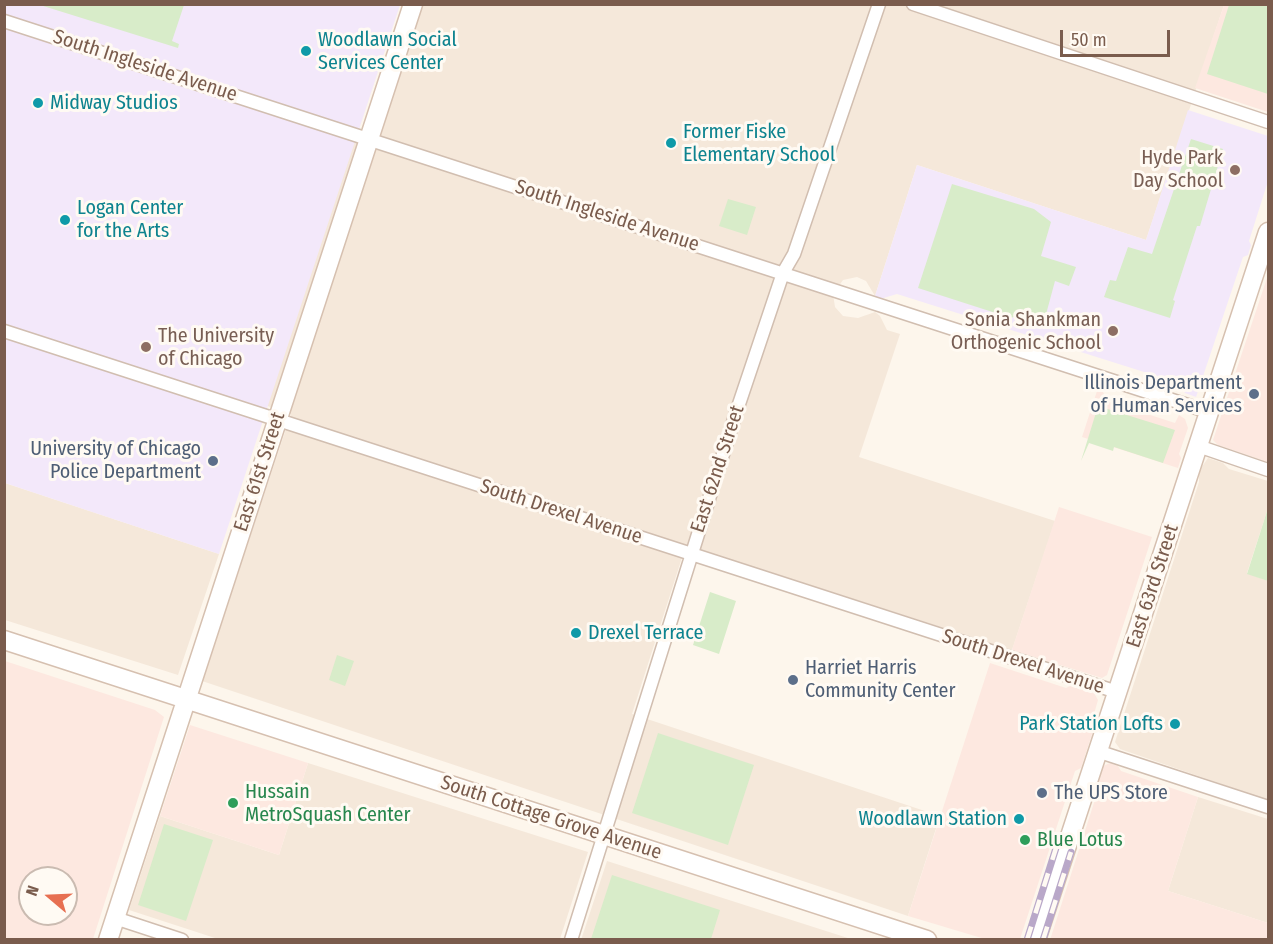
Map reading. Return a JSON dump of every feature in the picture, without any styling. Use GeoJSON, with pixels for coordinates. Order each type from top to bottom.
{"type":"FeatureCollection","features":[{"type":"Feature","properties":{"kind":"main road","name":"East 61st Street"},"geometry":{"type":"LineString","coordinates":[[108,939],[413,4]]}},
{"type":"Feature","properties":{"kind":"main road","name":"East 63rd Street"},"geometry":{"type":"LineString","coordinates":[[1036,939],[1268,236]]}},
{"type":"Feature","properties":{"kind":"main road","name":"South Cottage Grove Avenue"},"geometry":{"type":"LineString","coordinates":[[4,640],[927,939]]}},
{"type":"Feature","properties":{"kind":"street","name":"East 62nd Street"},"geometry":{"type":"LineString","coordinates":[[571,939],[735,416],[783,273],[794,254],[879,4]]}},
{"type":"Feature","properties":{"kind":"street"},"geometry":{"type":"LineString","coordinates":[[913,4],[1269,122]]}},
{"type":"Feature","properties":{"kind":"street","name":"South Ingleside Avenue"},"geometry":{"type":"LineString","coordinates":[[4,21],[1209,412]]}},
{"type":"Feature","properties":{"kind":"street","name":"South Drexel Avenue"},"geometry":{"type":"LineString","coordinates":[[4,331],[1117,692]]}},
{"type":"Feature","properties":{"kind":"street"},"geometry":{"type":"LineString","coordinates":[[1198,446],[1269,470]]}},
{"type":"Feature","properties":{"kind":"street"},"geometry":{"type":"LineString","coordinates":[[1097,751],[1269,807]]}},
{"type":"Feature","properties":{"kind":"street"},"geometry":{"type":"LineString","coordinates":[[115,918],[182,939]]}},
{"type":"Feature","properties":{"kind":"shaded area","name":"The University of Chicago"},"geometry":{"type":"Polygon","coordinates":[[[5,5],[400,5],[219,554],[5,483],[5,5]]]}},
{"type":"Feature","properties":{"kind":"shaded area"},"geometry":{"type":"Polygon","coordinates":[[[418,5],[1224,5],[1146,240],[917,165],[875,296],[866,281],[857,277],[843,280],[833,294],[835,307],[843,316],[858,318],[875,312],[880,316],[887,330],[900,334],[859,457],[1055,521],[1012,650],[686,545],[632,714],[940,816],[908,916],[202,681],[291,414],[171,373],[255,108],[371,146],[418,5]]]}},
{"type":"Feature","properties":{"kind":"shaded area"},"geometry":{"type":"Polygon","coordinates":[[[1224,5],[1268,5],[1268,112],[1195,88],[1224,5]]]}},
{"type":"Feature","properties":{"kind":"shaded area"},"geometry":{"type":"Polygon","coordinates":[[[1188,110],[1268,136],[1268,181],[1249,241],[1251,245],[1248,255],[1243,257],[1196,397],[1185,393],[1179,383],[897,294],[880,299],[875,296],[917,165],[1146,240],[1188,110]]]}},
{"type":"Feature","properties":{"kind":"shaded area"},"geometry":{"type":"Polygon","coordinates":[[[1268,275],[1268,462],[1218,445],[1213,440],[1268,275]]]}},
{"type":"Feature","properties":{"kind":"shaded area"},"geometry":{"type":"Polygon","coordinates":[[[1097,391],[1103,392],[1107,401],[1175,423],[1179,415],[1185,419],[1188,428],[1179,454],[1181,458],[1178,468],[1082,437],[1097,391]]]}},
{"type":"Feature","properties":{"kind":"shaded area"},"geometry":{"type":"Polygon","coordinates":[[[1208,458],[1223,463],[1229,469],[1268,481],[1268,508],[1247,573],[1268,581],[1268,800],[1120,749],[1115,742],[1199,482],[1199,471],[1208,458]]]}},
{"type":"Feature","properties":{"kind":"shaded area"},"geometry":{"type":"Polygon","coordinates":[[[5,483],[219,554],[178,675],[5,620],[5,483]]]}},
{"type":"Feature","properties":{"kind":"shaded area"},"geometry":{"type":"Polygon","coordinates":[[[1059,507],[1152,537],[1107,675],[1102,678],[1012,650],[1059,507]]]}},
{"type":"Feature","properties":{"kind":"shaded area"},"geometry":{"type":"Polygon","coordinates":[[[5,661],[155,710],[164,717],[93,939],[5,939],[5,661]]]}},
{"type":"Feature","properties":{"kind":"shaded area"},"geometry":{"type":"Polygon","coordinates":[[[990,663],[1066,688],[1070,686],[1094,693],[1098,700],[1092,721],[1095,725],[1081,768],[1075,771],[1020,939],[985,939],[908,916],[990,663]]]}},
{"type":"Feature","properties":{"kind":"shaded area","name":"Hussain MetroSquash Center"},"geometry":{"type":"Polygon","coordinates":[[[190,725],[308,763],[279,855],[160,816],[190,725]]]}},
{"type":"Feature","properties":{"kind":"shaded area"},"geometry":{"type":"Polygon","coordinates":[[[308,763],[588,852],[560,939],[218,939],[129,910],[160,816],[279,855],[308,763]]]}},
{"type":"Feature","properties":{"kind":"shaded area"},"geometry":{"type":"Polygon","coordinates":[[[1110,763],[1118,766],[1121,771],[1198,797],[1168,891],[1268,923],[1268,939],[1050,940],[1100,784],[1098,778],[1101,767],[1110,763]]]}},
{"type":"Feature","properties":{"kind":"shaded area"},"geometry":{"type":"Polygon","coordinates":[[[1198,797],[1268,819],[1268,923],[1168,891],[1198,797]]]}},
{"type":"Feature","properties":{"kind":"shaded area"},"geometry":{"type":"Polygon","coordinates":[[[607,861],[851,939],[581,940],[607,861]]]}},
{"type":"Feature","properties":{"kind":"green space"},"geometry":{"type":"Polygon","coordinates":[[[40,5],[184,5],[172,41],[179,44],[178,48],[40,5]]]}},
{"type":"Feature","properties":{"kind":"green space"},"geometry":{"type":"Polygon","coordinates":[[[1229,5],[1268,5],[1268,94],[1207,74],[1229,5]]]}},
{"type":"Feature","properties":{"kind":"green space"},"geometry":{"type":"Polygon","coordinates":[[[1191,139],[1223,149],[1200,226],[1197,226],[1173,300],[1175,301],[1170,318],[1104,297],[1110,280],[1116,281],[1128,247],[1152,254],[1191,139]]]}},
{"type":"Feature","properties":{"kind":"green space"},"geometry":{"type":"Polygon","coordinates":[[[952,184],[1034,209],[1051,222],[1041,256],[1076,267],[1069,286],[1055,281],[1045,318],[1027,311],[1011,318],[918,288],[952,184]]]}},
{"type":"Feature","properties":{"kind":"green space"},"geometry":{"type":"Polygon","coordinates":[[[728,199],[756,207],[747,235],[719,226],[728,199]]]}},
{"type":"Feature","properties":{"kind":"green space"},"geometry":{"type":"Polygon","coordinates":[[[1098,406],[1175,430],[1163,463],[1114,447],[1113,451],[1089,443],[1081,461],[1098,406]]]}},
{"type":"Feature","properties":{"kind":"green space"},"geometry":{"type":"Polygon","coordinates":[[[1268,508],[1268,581],[1247,574],[1268,508]]]}},
{"type":"Feature","properties":{"kind":"green space"},"geometry":{"type":"Polygon","coordinates":[[[710,592],[736,601],[719,654],[693,645],[710,592]]]}},
{"type":"Feature","properties":{"kind":"green space"},"geometry":{"type":"Polygon","coordinates":[[[337,655],[354,661],[345,686],[329,680],[337,655]]]}},
{"type":"Feature","properties":{"kind":"green space"},"geometry":{"type":"Polygon","coordinates":[[[658,733],[754,765],[728,845],[632,813],[658,733]]]}},
{"type":"Feature","properties":{"kind":"green space"},"geometry":{"type":"Polygon","coordinates":[[[164,824],[213,840],[186,921],[138,905],[164,824]]]}},
{"type":"Feature","properties":{"kind":"green space"},"geometry":{"type":"Polygon","coordinates":[[[612,875],[720,910],[711,939],[591,939],[612,875]]]}},
{"type":"Feature","properties":{"kind":"railway"},"geometry":{"type":"LineString","coordinates":[[1027,940],[1056,848]]}},
{"type":"Feature","properties":{"kind":"railway"},"geometry":{"type":"LineString","coordinates":[[1043,940],[1071,852]]}},
{"type":"Feature","properties":{"kind":"place","name":"Woodlawn Social Services Center"},"geometry":{"type":"Point","coordinates":[306,51]}},
{"type":"Feature","properties":{"kind":"place","name":"Midway Studios"},"geometry":{"type":"Point","coordinates":[38,103]}},
{"type":"Feature","properties":{"kind":"place","name":"Former Fiske Elementary School"},"geometry":{"type":"Point","coordinates":[671,143]}},
{"type":"Feature","properties":{"kind":"place","name":"Hyde Park Day School"},"geometry":{"type":"Point","coordinates":[1235,170]}},
{"type":"Feature","properties":{"kind":"place","name":"Logan Center for the Arts"},"geometry":{"type":"Point","coordinates":[65,220]}},
{"type":"Feature","properties":{"kind":"place","name":"Sonia Shankman Orthogenic School"},"geometry":{"type":"Point","coordinates":[1113,331]}},
{"type":"Feature","properties":{"kind":"place","name":"The University of Chicago"},"geometry":{"type":"Point","coordinates":[146,347]}},
{"type":"Feature","properties":{"kind":"place","name":"Illinois Department of Human Services"},"geometry":{"type":"Point","coordinates":[1254,394]}},
{"type":"Feature","properties":{"kind":"place","name":"University of Chicago Police Department"},"geometry":{"type":"Point","coordinates":[213,461]}},
{"type":"Feature","properties":{"kind":"place","name":"Drexel Terrace"},"geometry":{"type":"Point","coordinates":[576,633]}},
{"type":"Feature","properties":{"kind":"place","name":"Harriet Harris Community Center"},"geometry":{"type":"Point","coordinates":[793,680]}},
{"type":"Feature","properties":{"kind":"place","name":"Park Station Lofts"},"geometry":{"type":"Point","coordinates":[1175,724]}},
{"type":"Feature","properties":{"kind":"place","name":"The UPS Store"},"geometry":{"type":"Point","coordinates":[1042,793]}},
{"type":"Feature","properties":{"kind":"place","name":"Hussain MetroSquash Center"},"geometry":{"type":"Point","coordinates":[233,803]}},
{"type":"Feature","properties":{"kind":"place","name":"Woodlawn Station"},"geometry":{"type":"Point","coordinates":[1019,819]}},
{"type":"Feature","properties":{"kind":"place","name":"Blue Lotus"},"geometry":{"type":"Point","coordinates":[1025,840]}}]}
